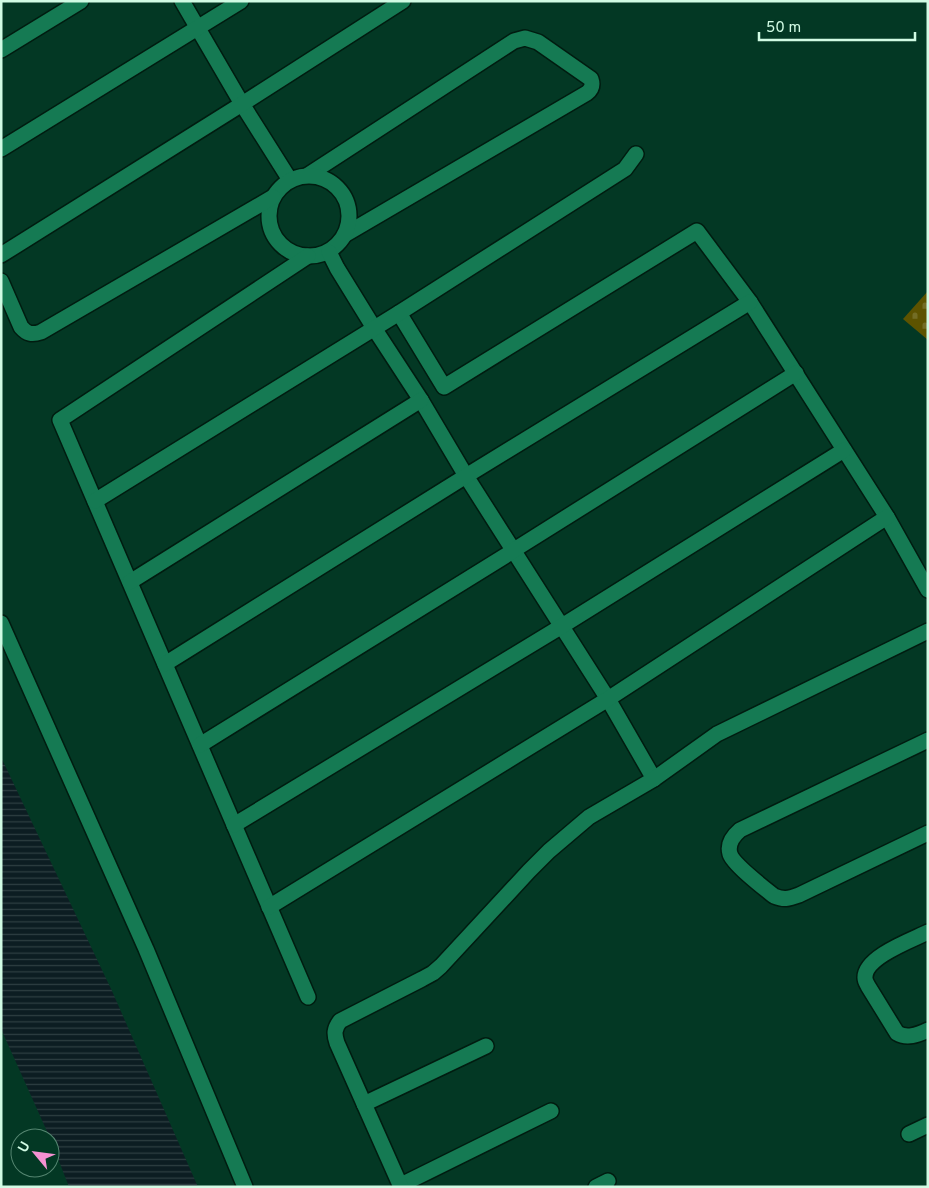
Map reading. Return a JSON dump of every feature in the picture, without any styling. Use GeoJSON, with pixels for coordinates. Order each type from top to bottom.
{"type":"FeatureCollection","features":[{"type":"Feature","properties":{"kind":"street"},"geometry":{"type":"LineString","coordinates":[[1,50],[81,1]]}},
{"type":"Feature","properties":{"kind":"street"},"geometry":{"type":"LineString","coordinates":[[182,1],[242,104],[290,180]]}},
{"type":"Feature","properties":{"kind":"street"},"geometry":{"type":"LineString","coordinates":[[1,148],[241,1]]}},
{"type":"Feature","properties":{"kind":"street"},"geometry":{"type":"LineString","coordinates":[[1,255],[403,1]]}},
{"type":"Feature","properties":{"kind":"street"},"geometry":{"type":"LineString","coordinates":[[1,281],[21,327],[29,334],[41,332],[273,197],[290,180],[308,175],[514,40],[524,38],[538,42],[591,79],[593,83],[587,93],[346,234],[329,252],[308,256],[294,254],[283,246],[274,236],[270,224],[269,210],[273,197]]}},
{"type":"Feature","properties":{"kind":"street"},"geometry":{"type":"LineString","coordinates":[[95,501],[625,169],[636,154]]}},
{"type":"Feature","properties":{"kind":"street"},"geometry":{"type":"LineString","coordinates":[[308,175],[325,178],[338,187],[348,201],[350,217],[346,234]]}},
{"type":"Feature","properties":{"kind":"street"},"geometry":{"type":"LineString","coordinates":[[399,312],[444,387],[697,231],[750,302],[887,517],[928,590]]}},
{"type":"Feature","properties":{"kind":"street"},"geometry":{"type":"LineString","coordinates":[[329,252],[337,268],[421,400],[466,476],[608,699],[654,779]]}},
{"type":"Feature","properties":{"kind":"street"},"geometry":{"type":"LineString","coordinates":[[308,256],[60,420],[308,997]]}},
{"type":"Feature","properties":{"kind":"street"},"geometry":{"type":"LineString","coordinates":[[165,664],[750,302]]}},
{"type":"Feature","properties":{"kind":"street"},"geometry":{"type":"LineString","coordinates":[[200,744],[488,567],[796,374]]}},
{"type":"Feature","properties":{"kind":"street"},"geometry":{"type":"LineString","coordinates":[[130,582],[421,400]]}},
{"type":"Feature","properties":{"kind":"street"},"geometry":{"type":"LineString","coordinates":[[234,825],[562,626],[844,450]]}},
{"type":"Feature","properties":{"kind":"street"},"geometry":{"type":"LineString","coordinates":[[269,907],[608,699],[887,517]]}},
{"type":"Feature","properties":{"kind":"street"},"geometry":{"type":"LineString","coordinates":[[1,623],[146,949],[245,1187]]}},
{"type":"Feature","properties":{"kind":"street"},"geometry":{"type":"LineString","coordinates":[[551,1111],[401,1186],[335,1036],[335,1029],[340,1021],[433,973],[549,851],[589,817],[654,779],[717,734],[928,631]]}},
{"type":"Feature","properties":{"kind":"street"},"geometry":{"type":"LineString","coordinates":[[928,740],[740,830],[734,835],[730,844],[730,854],[734,861],[774,896],[781,899],[799,895],[928,833]]}},
{"type":"Feature","properties":{"kind":"street"},"geometry":{"type":"LineString","coordinates":[[928,932],[877,958],[868,968],[865,978],[897,1034],[903,1037],[913,1036],[928,1030]]}},
{"type":"Feature","properties":{"kind":"street"},"geometry":{"type":"LineString","coordinates":[[364,1104],[486,1046]]}},
{"type":"Feature","properties":{"kind":"street"},"geometry":{"type":"LineString","coordinates":[[909,1134],[928,1125]]}},
{"type":"Feature","properties":{"kind":"green space"},"geometry":{"type":"Polygon","coordinates":[[[928,291],[928,340],[903,319],[928,291]]]}},
{"type":"Feature","properties":{"kind":"shaded area"},"geometry":{"type":"Polygon","coordinates":[[[1,757],[112,991],[198,1187],[69,1187],[60,1164],[60,1128],[46,1128],[1,1029],[1,757]]]}}]}
